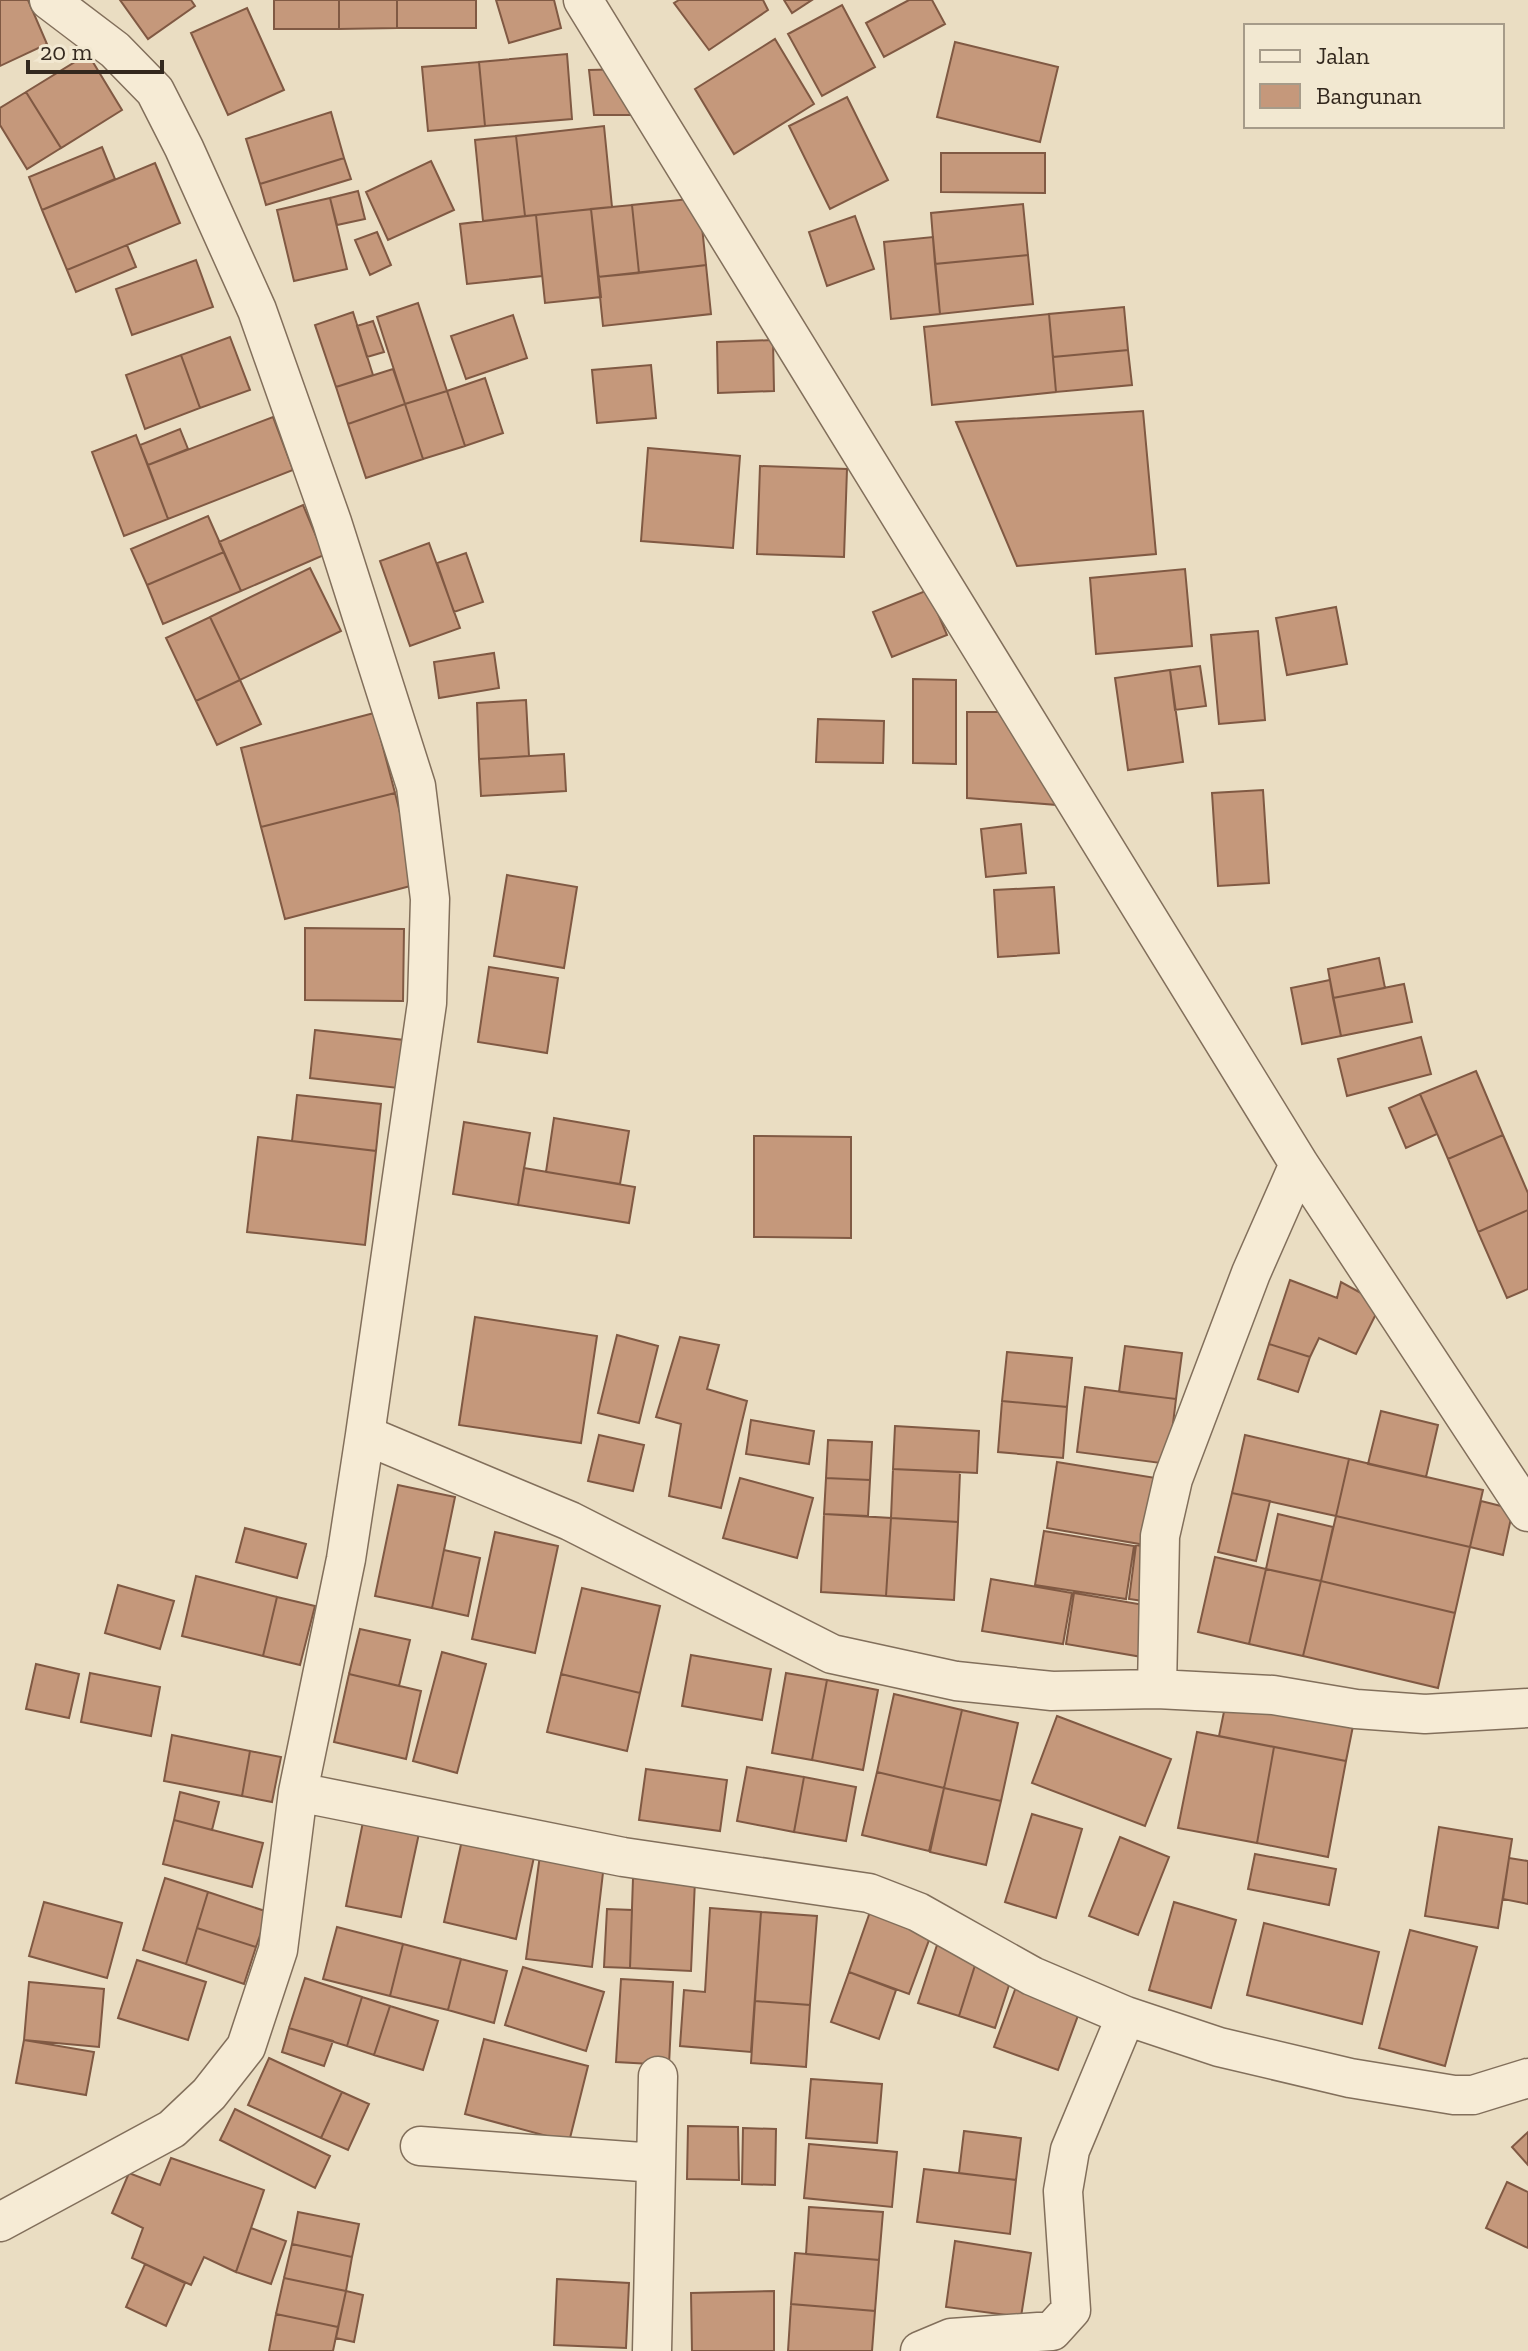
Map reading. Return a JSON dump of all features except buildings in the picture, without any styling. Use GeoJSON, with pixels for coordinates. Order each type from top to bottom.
{"type":"FeatureCollection","features":[{"type":"Feature","properties":{"kind":"street"},"geometry":{"type":"LineString","coordinates":[[4,2216],[172,2129],[209,2094],[246,2047],[278,1950],[298,1792],[346,1559],[365,1435],[427,1003],[430,899],[416,786],[332,522],[257,310],[155,91],[115,50],[49,0]]}},
{"type":"Feature","properties":{"kind":"street"},"geometry":{"type":"LineString","coordinates":[[583,0],[1299,1164],[1528,1512]]}},
{"type":"Feature","properties":{"kind":"street"},"geometry":{"type":"LineString","coordinates":[[1157,1689],[1160,1536],[1173,1479],[1251,1273],[1299,1164]]}},
{"type":"Feature","properties":{"kind":"street"},"geometry":{"type":"LineString","coordinates":[[365,1435],[570,1521],[832,1654],[956,1681],[1052,1691],[1157,1689],[1273,1695],[1356,1709],[1425,1714],[1528,1708]]}},
{"type":"Feature","properties":{"kind":"street"},"geometry":{"type":"LineString","coordinates":[[298,1792],[623,1857],[869,1893],[918,1912],[1032,1976],[1126,2016],[1219,2047],[1434,2093],[1473,2095],[1528,2078]]}},
{"type":"Feature","properties":{"kind":"street"},"geometry":{"type":"LineString","coordinates":[[920,2351],[951,2338],[1052,2331],[1071,2310],[1063,2191],[1070,2150],[1126,2016]]}},
{"type":"Feature","properties":{"kind":"street"},"geometry":{"type":"LineString","coordinates":[[652,2351],[658,2076]]}},
{"type":"Feature","properties":{"kind":"street"},"geometry":{"type":"LineString","coordinates":[[420,2146],[656,2163]]}}]}
